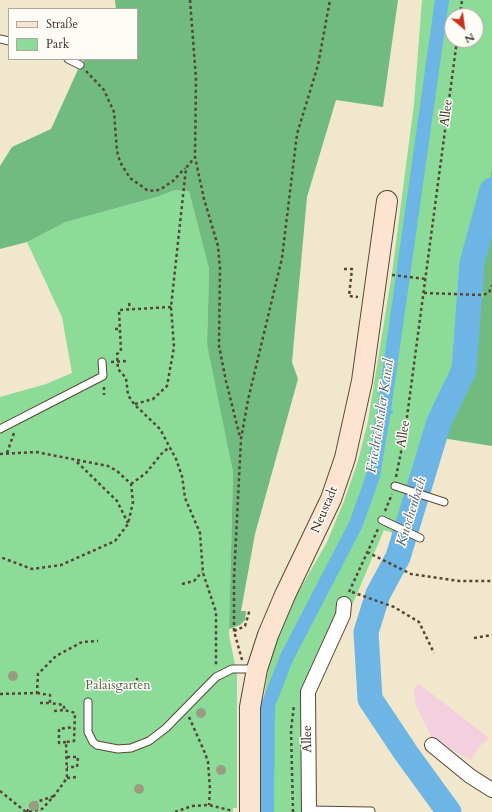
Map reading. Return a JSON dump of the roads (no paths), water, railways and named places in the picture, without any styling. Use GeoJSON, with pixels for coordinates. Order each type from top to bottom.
{"type":"FeatureCollection","features":[{"type":"Feature","properties":{"kind":"main road","name":"Neustadt"},"geometry":{"type":"LineString","coordinates":[[242,812],[250,707],[251,669],[268,635],[284,595],[331,499],[345,458],[362,376],[387,201]]}},
{"type":"Feature","properties":{"kind":"street","name":"Allee"},"geometry":{"type":"LineString","coordinates":[[309,811],[308,692],[343,615],[347,598]]}},
{"type":"Feature","properties":{"kind":"street"},"geometry":{"type":"LineString","coordinates":[[432,745],[470,776],[492,790]]}},
{"type":"Feature","properties":{"kind":"lane"},"geometry":{"type":"LineString","coordinates":[[70,60],[80,65]]}},
{"type":"Feature","properties":{"kind":"lane"},"geometry":{"type":"LineString","coordinates":[[0,429],[103,376],[102,362]]}},
{"type":"Feature","properties":{"kind":"lane"},"geometry":{"type":"LineString","coordinates":[[395,486],[444,502]]}},
{"type":"Feature","properties":{"kind":"lane"},"geometry":{"type":"LineString","coordinates":[[382,520],[420,538]]}},
{"type":"Feature","properties":{"kind":"lane"},"geometry":{"type":"LineString","coordinates":[[88,702],[90,738],[97,745],[118,750],[131,748],[152,738],[187,709],[216,678],[232,669],[251,669]]}},
{"type":"Feature","properties":{"kind":"lane"},"geometry":{"type":"LineString","coordinates":[[309,811],[371,811]]}},
{"type":"Feature","properties":{"kind":"waterway","name":"Friedrichstaler Kanal"},"geometry":{"type":"LineString","coordinates":[[267,812],[268,705],[287,657],[356,524],[373,476],[384,410],[442,0]]}},
{"type":"Feature","properties":{"kind":"waterway","name":"Knochenbach"},"geometry":{"type":"LineString","coordinates":[[449,812],[406,753],[370,699],[366,632],[378,594],[398,557],[439,422],[464,370],[472,263],[492,190]]}},
{"type":"Feature","properties":{"kind":"waterway","name":"Friedrichstaler Kanal"},"geometry":{"type":"LineString","coordinates":[[384,410],[391,412]]}},
{"type":"Feature","properties":{"kind":"park label","name":"Palaisgarten"},"geometry":{"type":"Point","coordinates":[118,686]}}]}
